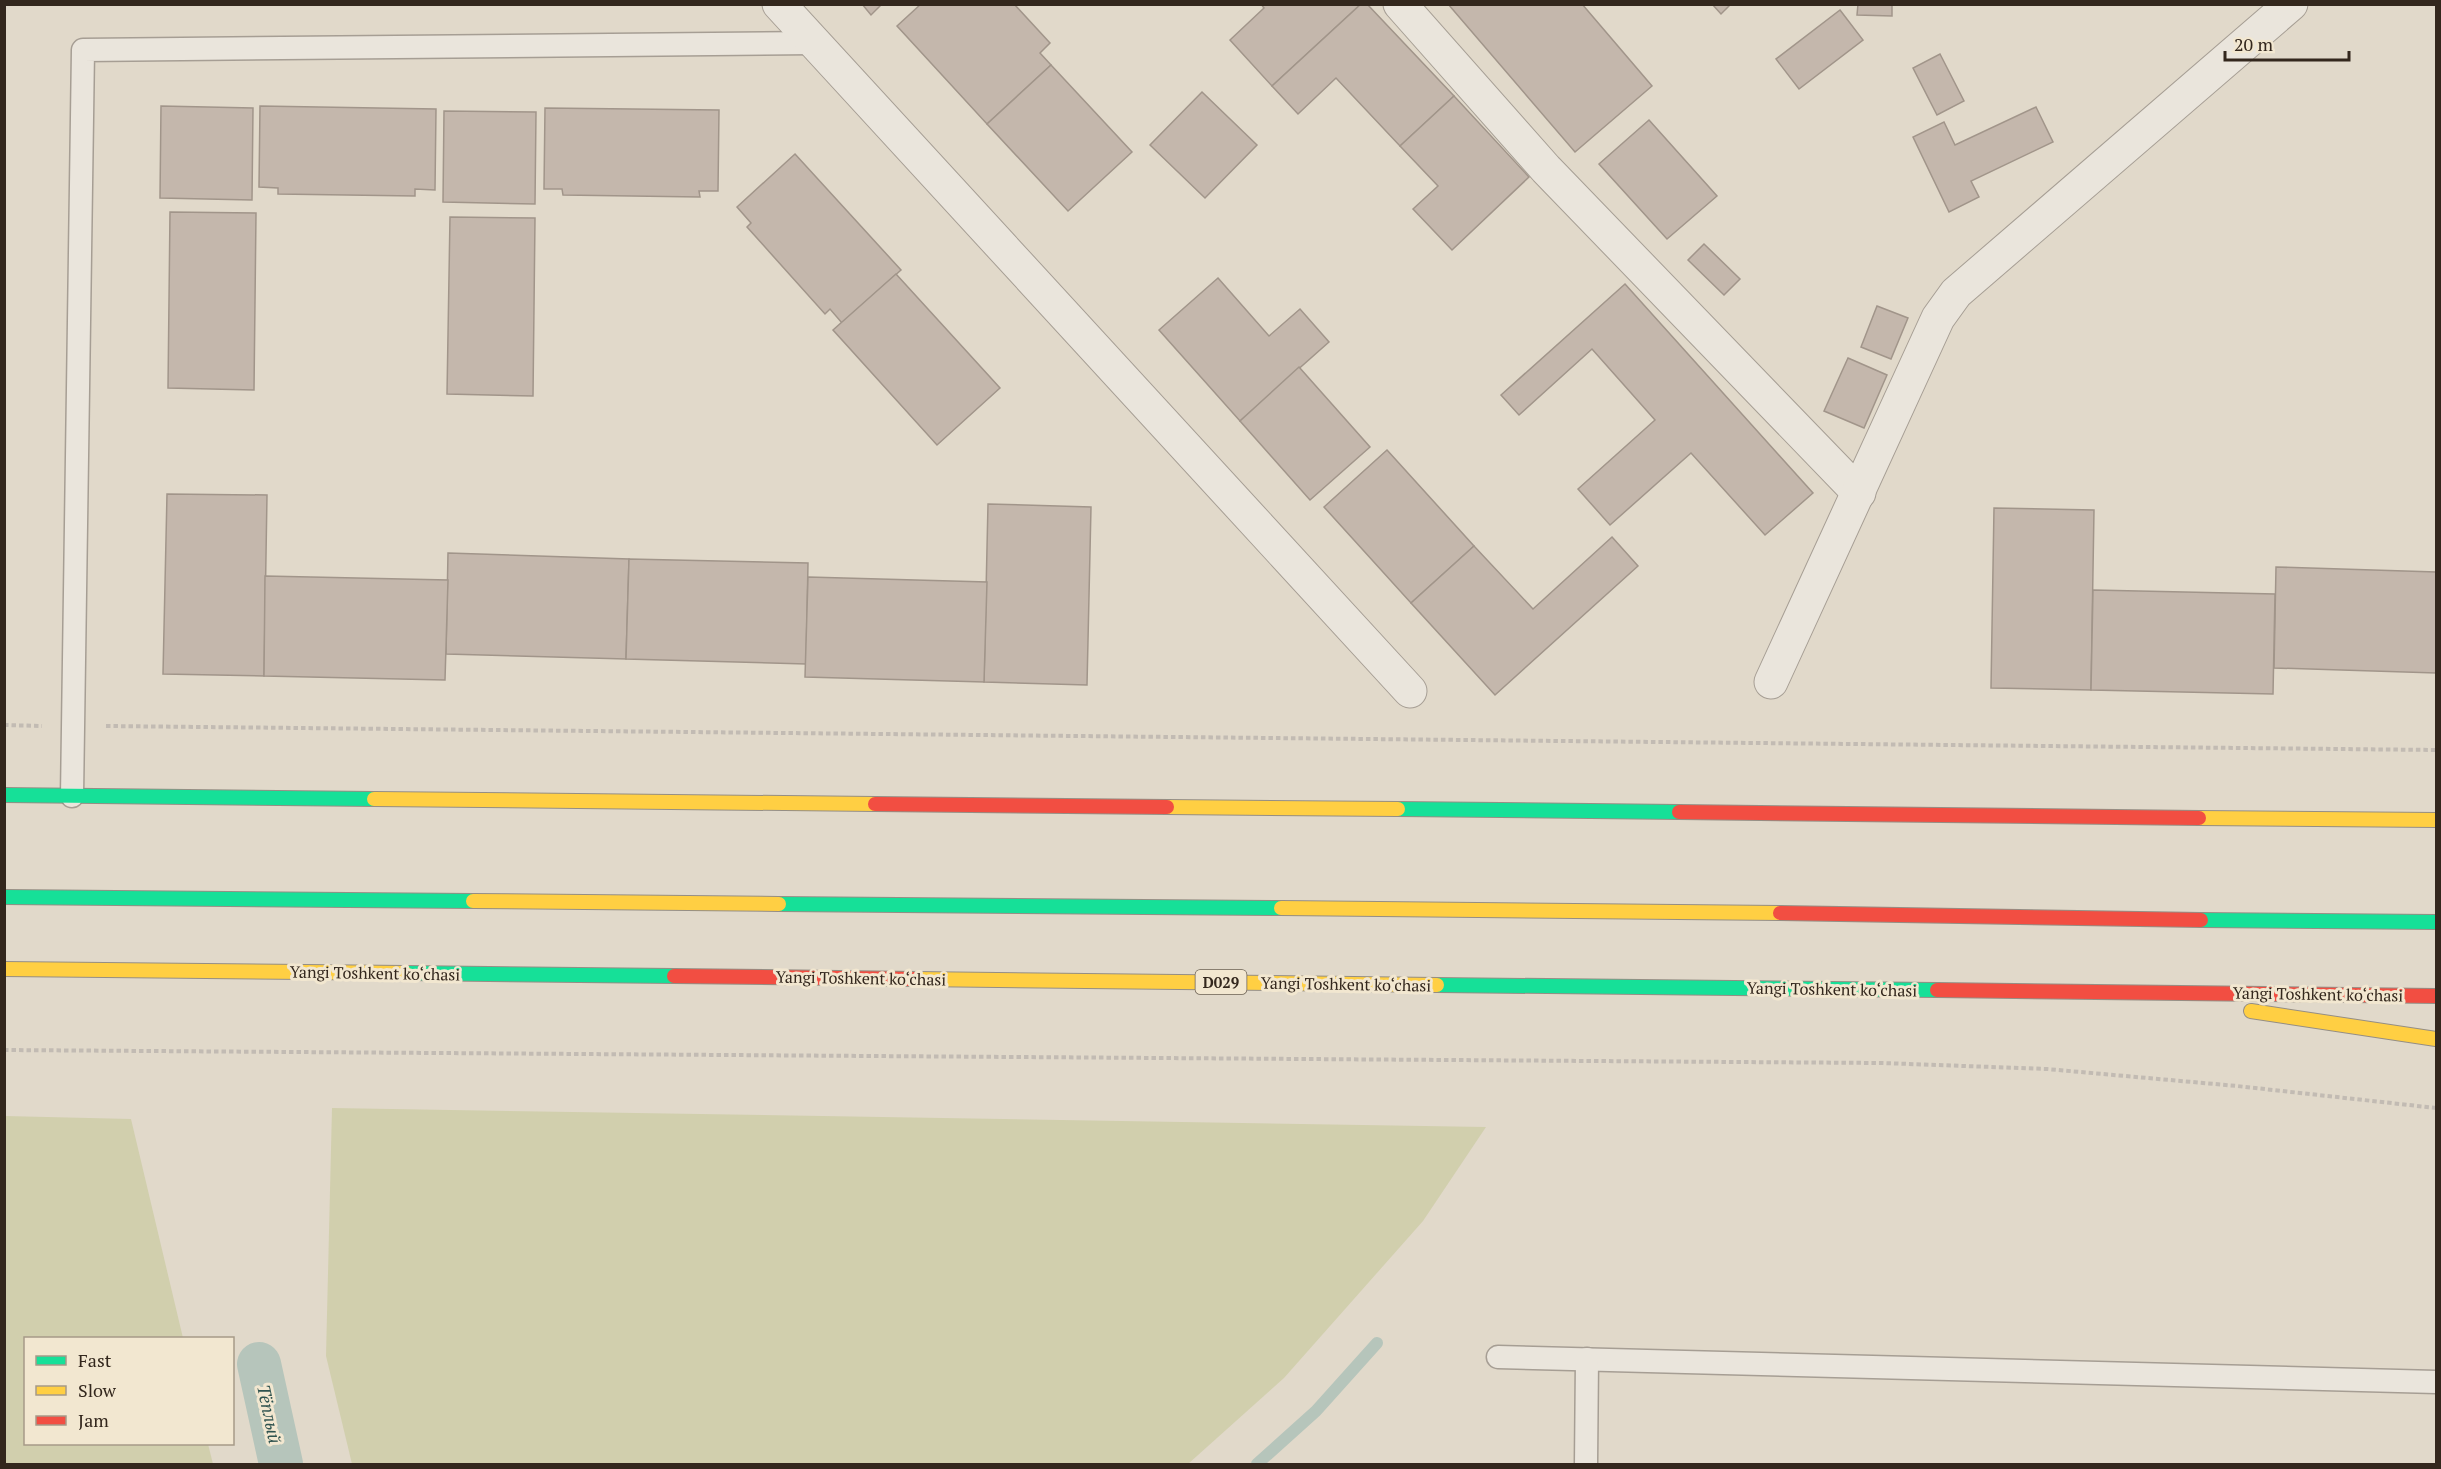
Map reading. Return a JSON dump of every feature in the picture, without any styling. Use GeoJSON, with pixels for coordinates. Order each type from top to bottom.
{"type":"FeatureCollection","features":[{"type":"Feature","properties":{"kind":"main road"},"geometry":{"type":"LineString","coordinates":[[4,795],[2436,820]]}},
{"type":"Feature","properties":{"kind":"main road"},"geometry":{"type":"LineString","coordinates":[[4,897],[1755,912],[2436,922]]}},
{"type":"Feature","properties":{"kind":"main road","name":"Yangi Toshkent ko‘chasi"},"geometry":{"type":"LineString","coordinates":[[4,969],[2436,996]]}},
{"type":"Feature","properties":{"kind":"main road"},"geometry":{"type":"LineString","coordinates":[[2133,992],[2436,1039]]}},
{"type":"Feature","properties":{"kind":"street"},"geometry":{"type":"LineString","coordinates":[[779,4],[1410,692]]}},
{"type":"Feature","properties":{"kind":"street"},"geometry":{"type":"LineString","coordinates":[[1400,4],[1546,169],[1859,493]]}},
{"type":"Feature","properties":{"kind":"street"},"geometry":{"type":"LineString","coordinates":[[1771,682],[1938,318],[1956,293],[2291,4]]}},
{"type":"Feature","properties":{"kind":"lane"},"geometry":{"type":"LineString","coordinates":[[72,796],[83,50],[814,43]]}},
{"type":"Feature","properties":{"kind":"lane"},"geometry":{"type":"LineString","coordinates":[[1498,1357],[2436,1382]]}},
{"type":"Feature","properties":{"kind":"lane"},"geometry":{"type":"LineString","coordinates":[[1586,1464],[1587,1359]]}},
{"type":"Feature","properties":{"kind":"path"},"geometry":{"type":"LineString","coordinates":[[4,725],[52,726]]}},
{"type":"Feature","properties":{"kind":"path"},"geometry":{"type":"LineString","coordinates":[[100,726],[2436,750]]}},
{"type":"Feature","properties":{"kind":"path"},"geometry":{"type":"LineString","coordinates":[[4,1050],[1882,1063],[2047,1069],[2237,1086],[2436,1108]]}},
{"type":"Feature","properties":{"kind":"shaded area"},"geometry":{"type":"Polygon","coordinates":[[[332,1108],[1486,1127],[1423,1221],[1284,1378],[1188,1464],[352,1464],[326,1356],[332,1108]]]}},
{"type":"Feature","properties":{"kind":"shaded area"},"geometry":{"type":"Polygon","coordinates":[[[5,1116],[131,1119],[183,1337],[24,1337],[24,1445],[208,1445],[213,1464],[5,1464],[5,1116]]]}},
{"type":"Feature","properties":{"kind":"building"},"geometry":{"type":"Polygon","coordinates":[[[862,4],[882,4],[871,15],[862,4]]]}},
{"type":"Feature","properties":{"kind":"building"},"geometry":{"type":"Polygon","coordinates":[[[921,4],[1014,4],[1050,43],[1040,53],[1051,65],[987,124],[897,26],[921,4]]]}},
{"type":"Feature","properties":{"kind":"building"},"geometry":{"type":"Polygon","coordinates":[[[1261,4],[1361,4],[1272,86],[1230,40],[1264,8],[1261,4]]]}},
{"type":"Feature","properties":{"kind":"building"},"geometry":{"type":"Polygon","coordinates":[[[1361,4],[1367,4],[1454,96],[1400,146],[1336,78],[1298,114],[1272,86],[1361,4]]]}},
{"type":"Feature","properties":{"kind":"building"},"geometry":{"type":"Polygon","coordinates":[[[1448,4],[1582,4],[1652,86],[1575,152],[1448,4]]]}},
{"type":"Feature","properties":{"kind":"building"},"geometry":{"type":"Polygon","coordinates":[[[1712,4],[1731,4],[1721,14],[1712,4]]]}},
{"type":"Feature","properties":{"kind":"building"},"geometry":{"type":"Polygon","coordinates":[[[1858,4],[1892,4],[1892,16],[1857,15],[1858,4]]]}},
{"type":"Feature","properties":{"kind":"building"},"geometry":{"type":"Polygon","coordinates":[[[1840,10],[1863,40],[1799,89],[1776,59],[1840,10]]]}},
{"type":"Feature","properties":{"kind":"building"},"geometry":{"type":"Polygon","coordinates":[[[1940,54],[1964,101],[1937,115],[1913,68],[1940,54]]]}},
{"type":"Feature","properties":{"kind":"building"},"geometry":{"type":"Polygon","coordinates":[[[1051,65],[1132,152],[1068,211],[987,124],[1051,65]]]}},
{"type":"Feature","properties":{"kind":"building"},"geometry":{"type":"Polygon","coordinates":[[[1202,92],[1257,145],[1205,198],[1150,145],[1202,92]]]}},
{"type":"Feature","properties":{"kind":"building"},"geometry":{"type":"Polygon","coordinates":[[[1454,96],[1529,177],[1452,250],[1413,209],[1438,186],[1400,146],[1454,96]]]}},
{"type":"Feature","properties":{"kind":"building"},"geometry":{"type":"Polygon","coordinates":[[[161,106],[253,108],[252,200],[160,198],[161,106]]]}},
{"type":"Feature","properties":{"kind":"building"},"geometry":{"type":"Polygon","coordinates":[[[260,106],[436,109],[435,190],[415,189],[415,196],[278,194],[278,188],[259,187],[260,106]]]}},
{"type":"Feature","properties":{"kind":"building"},"geometry":{"type":"Polygon","coordinates":[[[2036,107],[2053,142],[1971,181],[1979,197],[1949,212],[1913,137],[1944,122],[1955,145],[2036,107]]]}},
{"type":"Feature","properties":{"kind":"building"},"geometry":{"type":"Polygon","coordinates":[[[545,108],[719,110],[718,191],[699,191],[700,197],[563,195],[562,189],[544,189],[545,108]]]}},
{"type":"Feature","properties":{"kind":"building"},"geometry":{"type":"Polygon","coordinates":[[[444,111],[536,112],[535,204],[443,202],[444,111]]]}},
{"type":"Feature","properties":{"kind":"building"},"geometry":{"type":"Polygon","coordinates":[[[1649,120],[1717,196],[1667,239],[1599,164],[1649,120]]]}},
{"type":"Feature","properties":{"kind":"building"},"geometry":{"type":"Polygon","coordinates":[[[795,154],[901,270],[842,323],[830,309],[825,314],[747,227],[751,223],[737,207],[795,154]]]}},
{"type":"Feature","properties":{"kind":"building"},"geometry":{"type":"Polygon","coordinates":[[[170,212],[256,213],[254,390],[168,388],[170,212]]]}},
{"type":"Feature","properties":{"kind":"building"},"geometry":{"type":"Polygon","coordinates":[[[450,217],[535,218],[533,396],[447,394],[450,217]]]}},
{"type":"Feature","properties":{"kind":"building"},"geometry":{"type":"Polygon","coordinates":[[[1704,244],[1740,279],[1724,295],[1688,260],[1704,244]]]}},
{"type":"Feature","properties":{"kind":"building"},"geometry":{"type":"Polygon","coordinates":[[[896,274],[1000,388],[937,445],[833,330],[896,274]]]}},
{"type":"Feature","properties":{"kind":"building"},"geometry":{"type":"Polygon","coordinates":[[[1218,278],[1269,336],[1300,309],[1329,342],[1240,421],[1159,330],[1218,278]]]}},
{"type":"Feature","properties":{"kind":"building"},"geometry":{"type":"Polygon","coordinates":[[[1625,284],[1813,493],[1765,535],[1691,453],[1610,525],[1578,489],[1655,420],[1592,349],[1519,415],[1501,395],[1625,284]]]}},
{"type":"Feature","properties":{"kind":"building"},"geometry":{"type":"Polygon","coordinates":[[[1877,306],[1908,318],[1891,359],[1861,347],[1877,306]]]}},
{"type":"Feature","properties":{"kind":"building"},"geometry":{"type":"Polygon","coordinates":[[[1848,358],[1887,375],[1864,428],[1824,411],[1848,358]]]}},
{"type":"Feature","properties":{"kind":"building"},"geometry":{"type":"Polygon","coordinates":[[[1299,367],[1370,447],[1310,500],[1240,421],[1299,367]]]}},
{"type":"Feature","properties":{"kind":"building"},"geometry":{"type":"Polygon","coordinates":[[[1387,450],[1474,546],[1411,603],[1324,507],[1387,450]]]}},
{"type":"Feature","properties":{"kind":"building"},"geometry":{"type":"Polygon","coordinates":[[[167,494],[267,495],[264,676],[163,674],[167,494]]]}},
{"type":"Feature","properties":{"kind":"building"},"geometry":{"type":"Polygon","coordinates":[[[988,504],[1091,507],[1087,685],[984,682],[988,504]]]}},
{"type":"Feature","properties":{"kind":"building"},"geometry":{"type":"Polygon","coordinates":[[[1994,508],[2094,510],[2091,690],[1991,688],[1994,508]]]}},
{"type":"Feature","properties":{"kind":"building"},"geometry":{"type":"Polygon","coordinates":[[[1612,537],[1638,566],[1495,695],[1411,603],[1474,546],[1533,609],[1612,537]]]}},
{"type":"Feature","properties":{"kind":"building"},"geometry":{"type":"Polygon","coordinates":[[[448,553],[629,559],[626,659],[446,654],[448,553]]]}},
{"type":"Feature","properties":{"kind":"building"},"geometry":{"type":"Polygon","coordinates":[[[629,559],[808,563],[806,664],[626,659],[629,559]]]}},
{"type":"Feature","properties":{"kind":"building"},"geometry":{"type":"Polygon","coordinates":[[[2276,567],[2436,572],[2436,673],[2274,668],[2276,567]]]}},
{"type":"Feature","properties":{"kind":"building"},"geometry":{"type":"Polygon","coordinates":[[[265,576],[448,580],[445,680],[264,676],[265,576]]]}},
{"type":"Feature","properties":{"kind":"building"},"geometry":{"type":"Polygon","coordinates":[[[808,577],[987,582],[984,682],[805,677],[808,577]]]}},
{"type":"Feature","properties":{"kind":"building"},"geometry":{"type":"Polygon","coordinates":[[[2093,590],[2275,594],[2273,694],[2091,690],[2093,590]]]}},
{"type":"Feature","properties":{"kind":"waterway"},"geometry":{"type":"LineString","coordinates":[[1257,1464],[1316,1411],[1377,1343]]}},
{"type":"Feature","properties":{"kind":"waterway","name":"Тёплый"},"geometry":{"type":"LineString","coordinates":[[259,1364],[281,1464]]}},
{"type":"Feature","properties":{"kind":"traffic: fast"},"geometry":{"type":"LineString","coordinates":[[4,795],[374,799]]}},
{"type":"Feature","properties":{"kind":"traffic: fast"},"geometry":{"type":"LineString","coordinates":[[1398,809],[1679,812]]}},
{"type":"Feature","properties":{"kind":"traffic: fast"},"geometry":{"type":"LineString","coordinates":[[4,897],[473,901]]}},
{"type":"Feature","properties":{"kind":"traffic: fast"},"geometry":{"type":"LineString","coordinates":[[779,904],[1281,908]]}},
{"type":"Feature","properties":{"kind":"traffic: fast"},"geometry":{"type":"LineString","coordinates":[[2201,920],[2436,922]]}},
{"type":"Feature","properties":{"kind":"traffic: fast"},"geometry":{"type":"LineString","coordinates":[[405,973],[674,976]]}},
{"type":"Feature","properties":{"kind":"traffic: fast"},"geometry":{"type":"LineString","coordinates":[[1437,985],[1937,990]]}},
{"type":"Feature","properties":{"kind":"traffic: slow"},"geometry":{"type":"LineString","coordinates":[[374,799],[875,804]]}},
{"type":"Feature","properties":{"kind":"traffic: slow"},"geometry":{"type":"LineString","coordinates":[[1167,807],[1398,809]]}},
{"type":"Feature","properties":{"kind":"traffic: slow"},"geometry":{"type":"LineString","coordinates":[[2199,818],[2436,820]]}},
{"type":"Feature","properties":{"kind":"traffic: slow"},"geometry":{"type":"LineString","coordinates":[[473,901],[779,904]]}},
{"type":"Feature","properties":{"kind":"traffic: slow"},"geometry":{"type":"LineString","coordinates":[[1281,908],[1780,913]]}},
{"type":"Feature","properties":{"kind":"traffic: slow"},"geometry":{"type":"LineString","coordinates":[[4,969],[405,973]]}},
{"type":"Feature","properties":{"kind":"traffic: slow"},"geometry":{"type":"LineString","coordinates":[[916,979],[1437,985]]}},
{"type":"Feature","properties":{"kind":"traffic: slow"},"geometry":{"type":"LineString","coordinates":[[2251,1011],[2436,1039]]}},
{"type":"Feature","properties":{"kind":"traffic: jam"},"geometry":{"type":"LineString","coordinates":[[875,804],[1167,807]]}},
{"type":"Feature","properties":{"kind":"traffic: jam"},"geometry":{"type":"LineString","coordinates":[[1679,812],[2199,818]]}},
{"type":"Feature","properties":{"kind":"traffic: jam"},"geometry":{"type":"LineString","coordinates":[[1780,913],[2201,920]]}},
{"type":"Feature","properties":{"kind":"traffic: jam"},"geometry":{"type":"LineString","coordinates":[[674,976],[916,979]]}},
{"type":"Feature","properties":{"kind":"traffic: jam"},"geometry":{"type":"LineString","coordinates":[[1937,990],[2436,996]]}}]}
